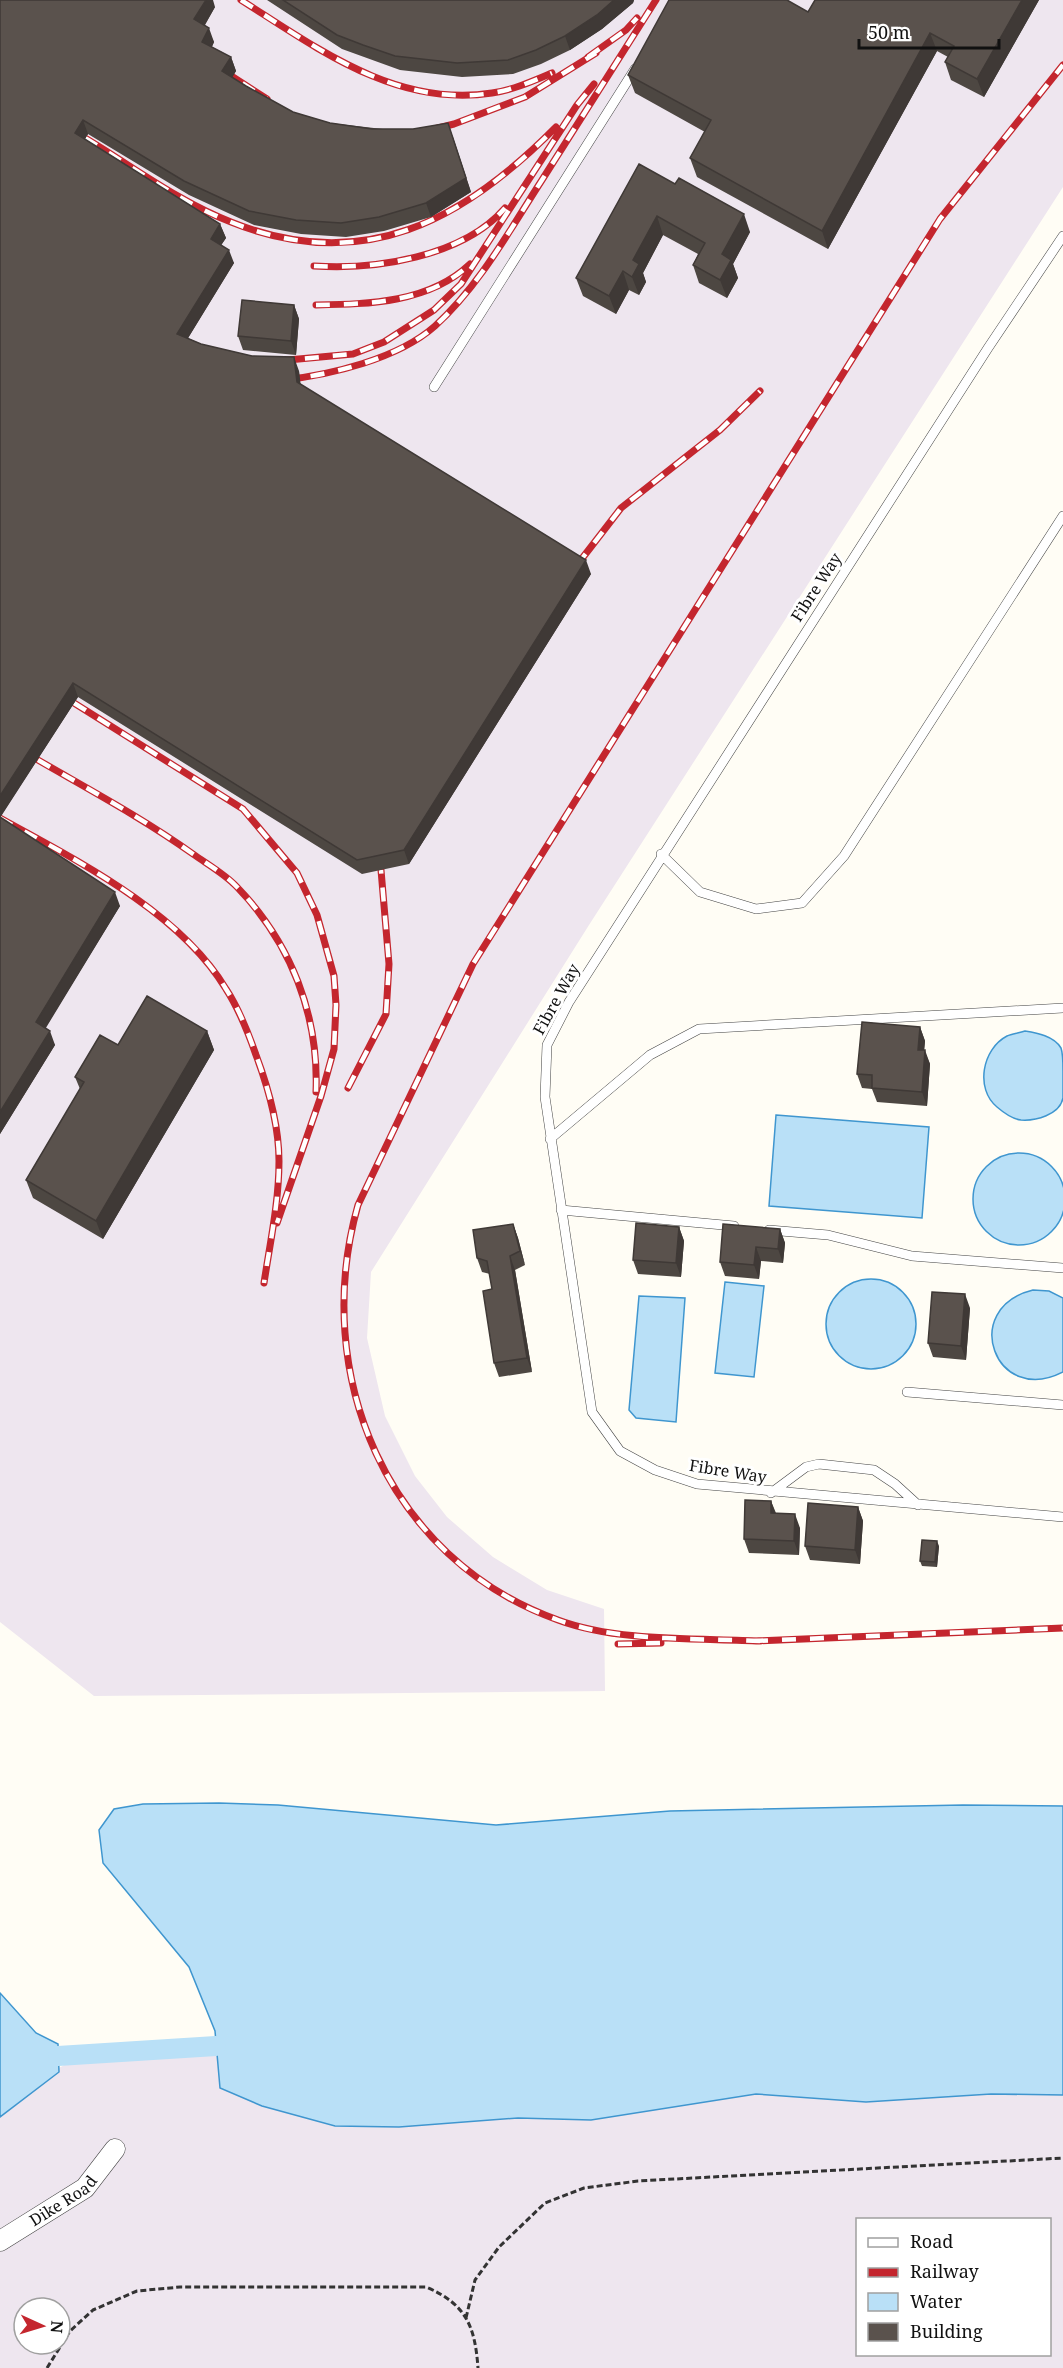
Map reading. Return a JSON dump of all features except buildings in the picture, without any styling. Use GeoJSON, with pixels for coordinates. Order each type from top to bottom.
{"type":"FeatureCollection","features":[{"type":"Feature","properties":{"kind":"street","name":"Dike Road"},"geometry":{"type":"LineString","coordinates":[[0,2241],[85,2188],[115,2149]]}},
{"type":"Feature","properties":{"kind":"lane"},"geometry":{"type":"LineString","coordinates":[[434,387],[641,60]]}},
{"type":"Feature","properties":{"kind":"lane","name":"Fibre Way"},"geometry":{"type":"LineString","coordinates":[[1063,236],[568,1002],[547,1045],[544,1097],[592,1412],[620,1451],[656,1470],[697,1484],[1063,1517]]}},
{"type":"Feature","properties":{"kind":"lane"},"geometry":{"type":"LineString","coordinates":[[661,855],[700,892],[756,909],[802,903],[844,856],[1063,516]]}},
{"type":"Feature","properties":{"kind":"lane"},"geometry":{"type":"LineString","coordinates":[[550,1139],[650,1054],[699,1029],[1063,1008]]}},
{"type":"Feature","properties":{"kind":"lane"},"geometry":{"type":"LineString","coordinates":[[561,1210],[743,1227]]}},
{"type":"Feature","properties":{"kind":"lane"},"geometry":{"type":"LineString","coordinates":[[755,1228],[828,1235],[912,1256],[1063,1268]]}},
{"type":"Feature","properties":{"kind":"lane"},"geometry":{"type":"LineString","coordinates":[[907,1392],[1063,1405]]}},
{"type":"Feature","properties":{"kind":"lane"},"geometry":{"type":"LineString","coordinates":[[771,1492],[806,1467],[819,1464],[874,1470],[895,1484],[919,1505]]}},
{"type":"Feature","properties":{"kind":"path"},"geometry":{"type":"LineString","coordinates":[[466,2318],[475,2280],[499,2247],[545,2203],[584,2188],[638,2181],[1063,2158]]}},
{"type":"Feature","properties":{"kind":"path"},"geometry":{"type":"LineString","coordinates":[[47,2368],[70,2331],[93,2310],[137,2291],[180,2287],[426,2287],[446,2295],[461,2308],[476,2341],[478,2368]]}},
{"type":"Feature","properties":{"kind":"shaded area"},"geometry":{"type":"Polygon","coordinates":[[[0,0],[1063,0],[1063,187],[589,925],[371,1272],[367,1338],[385,1416],[415,1476],[447,1517],[493,1557],[547,1590],[604,1609],[605,1691],[94,1696],[0,1622],[0,0]]]}},
{"type":"Feature","properties":{"kind":"shaded area"},"geometry":{"type":"Polygon","coordinates":[[[1063,2010],[1063,2368],[0,2368],[0,2101],[84,2054],[1063,2010]]]}},
{"type":"Feature","properties":{"kind":"water"},"geometry":{"type":"Polygon","coordinates":[[[1025,1031],[1050,1038],[1061,1048],[1063,1098],[1061,1104],[1052,1113],[1040,1118],[1021,1120],[1005,1113],[990,1099],[986,1090],[984,1070],[987,1059],[998,1042],[1007,1036],[1025,1031]]]}},
{"type":"Feature","properties":{"kind":"water"},"geometry":{"type":"Polygon","coordinates":[[[776,1115],[929,1127],[922,1218],[769,1206],[776,1115]]]}},
{"type":"Feature","properties":{"kind":"water"},"geometry":{"type":"Polygon","coordinates":[[[1010,1153],[1028,1153],[1037,1156],[1052,1166],[1062,1181],[1064,1211],[1062,1217],[1052,1232],[1037,1242],[1028,1245],[1010,1245],[1001,1242],[986,1232],[976,1217],[973,1208],[973,1190],[976,1181],[986,1166],[1001,1156],[1010,1153]]]}},
{"type":"Feature","properties":{"kind":"water"},"geometry":{"type":"Polygon","coordinates":[[[871,1279],[888,1282],[903,1292],[913,1307],[916,1324],[913,1341],[903,1356],[888,1366],[871,1369],[854,1366],[839,1356],[829,1341],[826,1324],[829,1307],[839,1292],[854,1282],[871,1279]]]}},
{"type":"Feature","properties":{"kind":"water"},"geometry":{"type":"Polygon","coordinates":[[[725,1282],[764,1286],[754,1377],[715,1373],[725,1282]]]}},
{"type":"Feature","properties":{"kind":"water"},"geometry":{"type":"Polygon","coordinates":[[[1033,1290],[1049,1291],[1063,1298],[1063,1372],[1039,1379],[1019,1376],[1004,1366],[995,1351],[992,1333],[997,1315],[1010,1300],[1033,1290]]]}},
{"type":"Feature","properties":{"kind":"water"},"geometry":{"type":"Polygon","coordinates":[[[639,1296],[685,1298],[676,1422],[636,1418],[629,1410],[639,1296]]]}},
{"type":"Feature","properties":{"kind":"water"},"geometry":{"type":"Polygon","coordinates":[[[143,1804],[278,1805],[496,1825],[670,1811],[963,1805],[1063,1806],[1063,2095],[991,2094],[866,2102],[756,2094],[591,2120],[518,2118],[399,2127],[335,2126],[262,2106],[220,2088],[215,2031],[189,1967],[103,1863],[99,1830],[114,1809],[143,1804]]]}},
{"type":"Feature","properties":{"kind":"water"},"geometry":{"type":"Polygon","coordinates":[[[0,1993],[36,2033],[58,2044],[59,2072],[0,2117],[0,1993]]]}},
{"type":"Feature","properties":{"kind":"waterway"},"geometry":{"type":"LineString","coordinates":[[58,2056],[216,2046]]}},
{"type":"Feature","properties":{"kind":"railway"},"geometry":{"type":"LineString","coordinates":[[241,0],[299,37],[359,70],[390,83],[423,92],[457,95],[500,92],[552,73]]}},
{"type":"Feature","properties":{"kind":"railway"},"geometry":{"type":"LineString","coordinates":[[283,380],[363,364],[383,356],[420,338],[451,310],[493,257],[656,0]]}},
{"type":"Feature","properties":{"kind":"railway"},"geometry":{"type":"LineString","coordinates":[[588,57],[626,30],[637,18]]}},
{"type":"Feature","properties":{"kind":"railway"},"geometry":{"type":"LineString","coordinates":[[434,129],[454,124],[525,97],[596,53]]}},
{"type":"Feature","properties":{"kind":"railway"},"geometry":{"type":"LineString","coordinates":[[760,1641],[631,1636],[581,1627],[558,1620],[498,1592],[448,1553],[407,1506],[376,1453],[355,1394],[345,1333],[346,1269],[358,1205],[473,964],[940,219],[1063,65]]}},
{"type":"Feature","properties":{"kind":"railway"},"geometry":{"type":"LineString","coordinates":[[219,68],[267,99]]}},
{"type":"Feature","properties":{"kind":"railway"},"geometry":{"type":"LineString","coordinates":[[277,361],[353,354],[384,342],[434,310],[461,284],[577,105],[594,84]]}},
{"type":"Feature","properties":{"kind":"railway"},"geometry":{"type":"LineString","coordinates":[[85,138],[174,194],[212,214],[279,237],[324,243],[367,240],[408,230],[447,212],[485,189],[521,160],[556,127]]}},
{"type":"Feature","properties":{"kind":"railway"},"geometry":{"type":"LineString","coordinates":[[314,266],[364,266],[417,257],[466,238],[487,225],[505,208]]}},
{"type":"Feature","properties":{"kind":"railway"},"geometry":{"type":"LineString","coordinates":[[316,305],[377,302],[417,294],[454,277],[470,264]]}},
{"type":"Feature","properties":{"kind":"railway"},"geometry":{"type":"LineString","coordinates":[[577,565],[621,508],[720,430],[760,391]]}},
{"type":"Feature","properties":{"kind":"railway"},"geometry":{"type":"LineString","coordinates":[[74,703],[243,809],[297,873],[317,915],[334,976],[336,1005],[334,1049],[321,1096],[277,1223]]}},
{"type":"Feature","properties":{"kind":"railway"},"geometry":{"type":"LineString","coordinates":[[38,760],[174,841],[227,878],[256,909],[287,956],[307,1008],[313,1035],[316,1092]]}},
{"type":"Feature","properties":{"kind":"railway"},"geometry":{"type":"LineString","coordinates":[[0,818],[93,870],[154,912],[206,961],[231,997],[246,1029],[269,1093],[277,1134],[278,1192],[264,1283]]}},
{"type":"Feature","properties":{"kind":"railway"},"geometry":{"type":"LineString","coordinates":[[348,1088],[386,1014],[389,964],[381,870]]}},
{"type":"Feature","properties":{"kind":"railway"},"geometry":{"type":"LineString","coordinates":[[754,1641],[1063,1628]]}},
{"type":"Feature","properties":{"kind":"railway"},"geometry":{"type":"LineString","coordinates":[[618,1644],[661,1643]]}}]}
